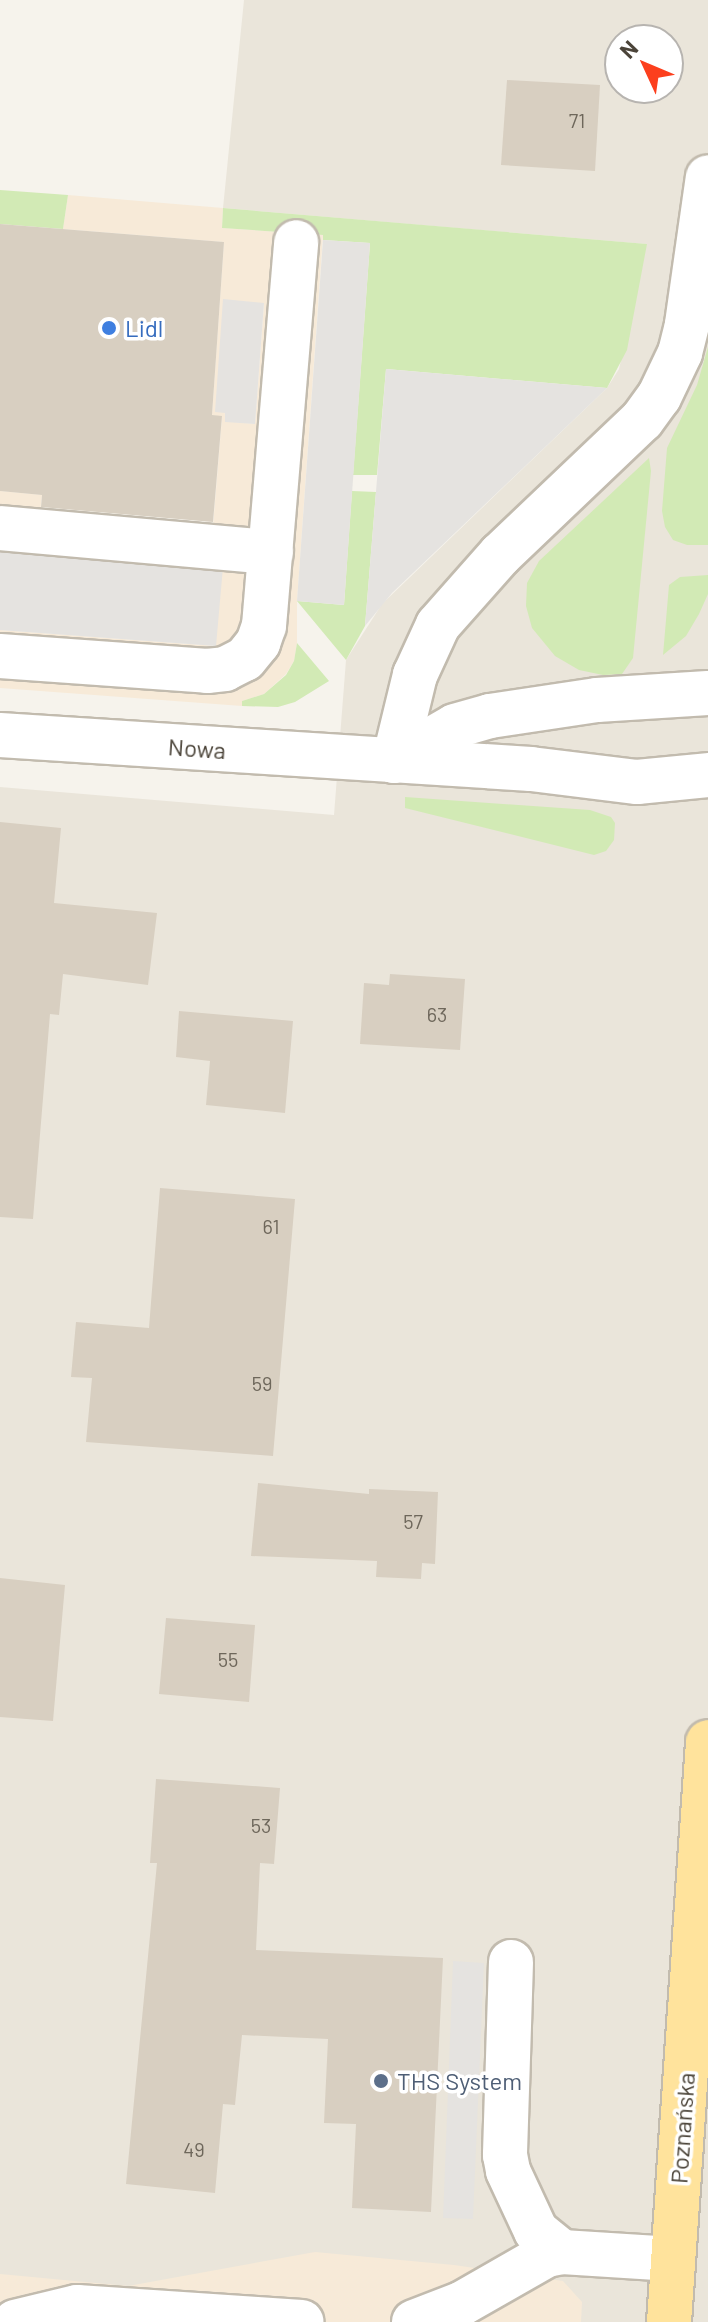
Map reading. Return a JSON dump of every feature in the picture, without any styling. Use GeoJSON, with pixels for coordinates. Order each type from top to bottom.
{"type":"FeatureCollection","features":[{"type":"Feature","properties":{"kind":"main road","name":"Poznańska"},"geometry":{"type":"LineString","coordinates":[[669,2322],[708,1742]]}},
{"type":"Feature","properties":{"kind":"street"},"geometry":{"type":"LineString","coordinates":[[394,761],[415,675],[438,625],[500,555],[642,420],[659,397],[680,353],[687,324],[708,177]]}},
{"type":"Feature","properties":{"kind":"street"},"geometry":{"type":"LineString","coordinates":[[0,656],[207,671],[225,669],[245,659],[258,643],[264,626],[296,242]]}},
{"type":"Feature","properties":{"kind":"street"},"geometry":{"type":"LineString","coordinates":[[0,528],[271,552]]}},
{"type":"Feature","properties":{"kind":"street"},"geometry":{"type":"LineString","coordinates":[[394,761],[455,726],[490,716],[597,700],[708,693]]}},
{"type":"Feature","properties":{"kind":"street","name":"Nowa"},"geometry":{"type":"LineString","coordinates":[[0,735],[531,769],[637,782],[708,775]]}},
{"type":"Feature","properties":{"kind":"street"},"geometry":{"type":"LineString","coordinates":[[511,1962],[505,2155],[508,2171],[536,2231],[562,2252]]}},
{"type":"Feature","properties":{"kind":"street"},"geometry":{"type":"LineString","coordinates":[[414,2322],[451,2310],[532,2263],[562,2252],[673,2259]]}},
{"type":"Feature","properties":{"kind":"street"},"geometry":{"type":"LineString","coordinates":[[15,2322],[77,2307],[301,2322]]}},
{"type":"Feature","properties":{"kind":"shaded area"},"geometry":{"type":"Polygon","coordinates":[[[244,0],[708,0],[708,2322],[0,2322],[0,787],[334,815],[346,660],[382,604],[607,388],[619,369],[646,244],[223,208],[244,0]]]}},
{"type":"Feature","properties":{"kind":"shaded area"},"geometry":{"type":"Polygon","coordinates":[[[68,195],[223,208],[222,228],[323,235],[294,661],[286,674],[264,694],[242,701],[242,706],[0,688],[0,630],[216,646],[0,549],[0,491],[42,495],[40,513],[213,526],[222,417],[212,415],[224,242],[63,229],[68,195]],[[223,300],[225,421],[255,424],[264,304],[223,300]]]}},
{"type":"Feature","properties":{"kind":"shaded area"},"geometry":{"type":"Polygon","coordinates":[[[323,240],[370,243],[344,605],[297,601],[323,240]]]}},
{"type":"Feature","properties":{"kind":"shaded area"},"geometry":{"type":"Polygon","coordinates":[[[223,299],[264,303],[255,424],[225,422],[225,413],[215,412],[223,299]]]}},
{"type":"Feature","properties":{"kind":"shaded area"},"geometry":{"type":"Polygon","coordinates":[[[386,369],[607,388],[392,593],[365,626],[386,369]]]}},
{"type":"Feature","properties":{"kind":"shaded area"},"geometry":{"type":"Polygon","coordinates":[[[0,549],[223,567],[216,646],[0,630],[0,549]]]}},
{"type":"Feature","properties":{"kind":"shaded area"},"geometry":{"type":"Polygon","coordinates":[[[453,1961],[484,1963],[473,2219],[443,2218],[453,1961]]]}},
{"type":"Feature","properties":{"kind":"shaded area"},"geometry":{"type":"Polygon","coordinates":[[[315,2252],[454,2265],[563,2281],[582,2302],[581,2322],[0,2322],[0,2274],[128,2286],[315,2252]]]}},
{"type":"Feature","properties":{"kind":"green space"},"geometry":{"type":"Polygon","coordinates":[[[0,190],[68,195],[63,229],[0,224],[0,190]]]}},
{"type":"Feature","properties":{"kind":"green space"},"geometry":{"type":"Polygon","coordinates":[[[223,208],[647,244],[627,350],[607,388],[386,369],[377,475],[353,475],[370,243],[323,240],[323,235],[222,228],[223,208]]]}},
{"type":"Feature","properties":{"kind":"green space"},"geometry":{"type":"Polygon","coordinates":[[[708,347],[708,545],[687,545],[673,540],[665,527],[662,511],[667,448],[697,385],[708,347]]]}},
{"type":"Feature","properties":{"kind":"green space"},"geometry":{"type":"Polygon","coordinates":[[[649,458],[651,471],[633,658],[622,674],[603,675],[579,670],[555,656],[532,628],[526,606],[527,583],[539,561],[649,458]]]}},
{"type":"Feature","properties":{"kind":"green space"},"geometry":{"type":"Polygon","coordinates":[[[352,491],[376,492],[365,626],[346,660],[297,601],[344,605],[352,491]]]}},
{"type":"Feature","properties":{"kind":"green space"},"geometry":{"type":"Polygon","coordinates":[[[708,575],[708,594],[699,614],[686,636],[663,655],[669,585],[680,577],[708,575]]]}},
{"type":"Feature","properties":{"kind":"green space"},"geometry":{"type":"Polygon","coordinates":[[[297,643],[329,681],[295,702],[278,707],[242,706],[242,701],[264,694],[286,675],[294,661],[297,643]]]}},
{"type":"Feature","properties":{"kind":"green space"},"geometry":{"type":"Polygon","coordinates":[[[405,797],[590,810],[611,817],[615,823],[614,840],[606,851],[594,855],[405,808],[405,797]]]}},
{"type":"Feature","properties":{"kind":"building"},"geometry":{"type":"Polygon","coordinates":[[[507,80],[600,85],[595,171],[501,165],[507,80]]]}},
{"type":"Feature","properties":{"kind":"building","name":"Lidl"},"geometry":{"type":"Polygon","coordinates":[[[0,224],[224,242],[212,415],[222,416],[213,522],[41,507],[42,495],[0,491],[0,224]]]}},
{"type":"Feature","properties":{"kind":"building"},"geometry":{"type":"Polygon","coordinates":[[[0,822],[61,828],[54,903],[157,913],[148,985],[63,974],[59,1015],[50,1014],[33,1219],[0,1217],[0,822]]]}},
{"type":"Feature","properties":{"kind":"building"},"geometry":{"type":"Polygon","coordinates":[[[390,974],[465,979],[460,1050],[360,1044],[364,983],[389,985],[390,974]]]}},
{"type":"Feature","properties":{"kind":"building"},"geometry":{"type":"Polygon","coordinates":[[[179,1011],[293,1021],[285,1113],[206,1105],[210,1061],[176,1057],[179,1011]]]}},
{"type":"Feature","properties":{"kind":"building"},"geometry":{"type":"Polygon","coordinates":[[[160,1188],[295,1199],[273,1456],[86,1442],[92,1378],[71,1377],[76,1322],[149,1328],[160,1188]]]}},
{"type":"Feature","properties":{"kind":"building"},"geometry":{"type":"Polygon","coordinates":[[[258,1483],[369,1494],[369,1489],[438,1492],[435,1564],[422,1563],[421,1579],[376,1577],[377,1561],[251,1556],[258,1483]]]}},
{"type":"Feature","properties":{"kind":"building"},"geometry":{"type":"Polygon","coordinates":[[[0,1578],[65,1585],[53,1721],[0,1717],[0,1578]]]}},
{"type":"Feature","properties":{"kind":"building"},"geometry":{"type":"Polygon","coordinates":[[[166,1618],[255,1625],[249,1702],[159,1694],[166,1618]]]}},
{"type":"Feature","properties":{"kind":"building"},"geometry":{"type":"Polygon","coordinates":[[[156,1779],[280,1788],[274,1864],[260,1863],[256,1950],[443,1958],[431,2212],[352,2208],[356,2124],[324,2123],[328,2039],[242,2035],[235,2105],[223,2104],[215,2193],[126,2184],[157,1863],[150,1863],[156,1779]]]}},
{"type":"Feature","properties":{"kind":"place","name":"Lidl"},"geometry":{"type":"Point","coordinates":[109,328]}},
{"type":"Feature","properties":{"kind":"place","name":"THS System"},"geometry":{"type":"Point","coordinates":[381,2081]}}]}
